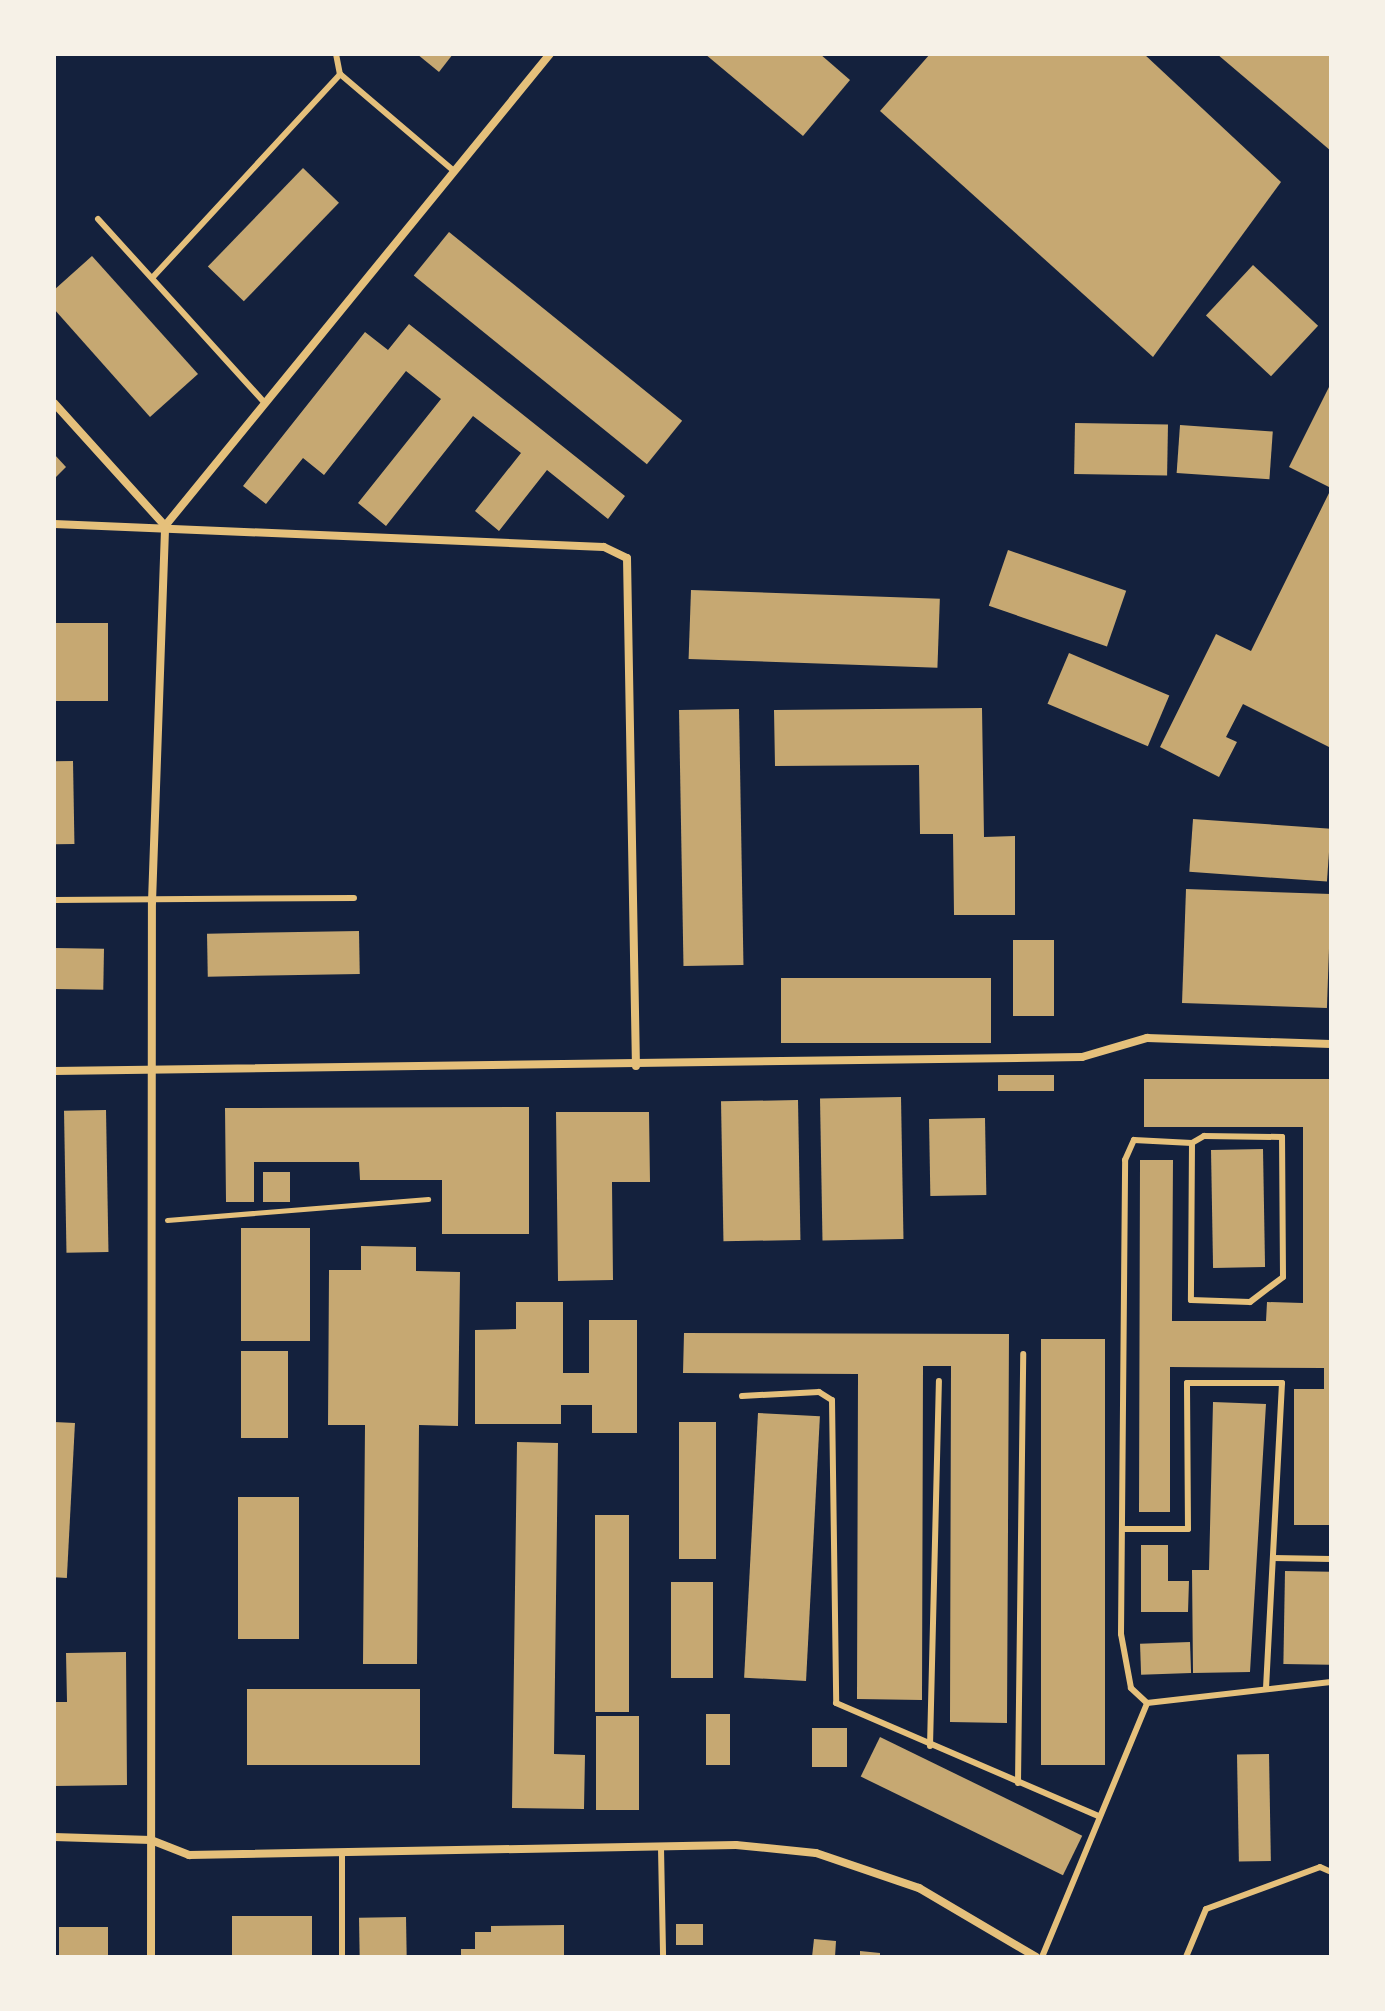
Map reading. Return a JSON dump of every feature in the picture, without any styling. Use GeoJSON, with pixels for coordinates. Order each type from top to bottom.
{"type":"FeatureCollection","features":[{"type":"Feature","properties":{"kind":"street"},"geometry":{"type":"LineString","coordinates":[[151,1957],[152,902],[165,526],[550,54]]}},
{"type":"Feature","properties":{"kind":"street"},"geometry":{"type":"LineString","coordinates":[[54,403],[165,526]]}},
{"type":"Feature","properties":{"kind":"street"},"geometry":{"type":"LineString","coordinates":[[54,524],[165,526],[604,547],[627,558],[636,1066]]}},
{"type":"Feature","properties":{"kind":"street"},"geometry":{"type":"LineString","coordinates":[[54,1071],[636,1066],[1082,1057],[1147,1038],[1331,1044]]}},
{"type":"Feature","properties":{"kind":"street"},"geometry":{"type":"LineString","coordinates":[[54,1837],[151,1840],[189,1855],[736,1845],[816,1853],[919,1888],[1039,1957]]}},
{"type":"Feature","properties":{"kind":"lane"},"geometry":{"type":"LineString","coordinates":[[336,54],[340,74],[454,171]]}},
{"type":"Feature","properties":{"kind":"lane"},"geometry":{"type":"LineString","coordinates":[[153,277],[340,74]]}},
{"type":"Feature","properties":{"kind":"lane"},"geometry":{"type":"LineString","coordinates":[[98,219],[265,403]]}},
{"type":"Feature","properties":{"kind":"lane"},"geometry":{"type":"LineString","coordinates":[[54,900],[152,902],[354,898]]}},
{"type":"Feature","properties":{"kind":"lane"},"geometry":{"type":"LineString","coordinates":[[1147,1703],[1131,1688],[1121,1634],[1125,1160],[1134,1140],[1192,1143],[1204,1136],[1282,1137],[1283,1277],[1250,1302],[1191,1300],[1192,1143]]}},
{"type":"Feature","properties":{"kind":"lane"},"geometry":{"type":"LineString","coordinates":[[1018,1783],[1023,1354]]}},
{"type":"Feature","properties":{"kind":"lane"},"geometry":{"type":"LineString","coordinates":[[930,1746],[939,1381]]}},
{"type":"Feature","properties":{"kind":"lane"},"geometry":{"type":"LineString","coordinates":[[1122,1529],[1188,1529],[1187,1383],[1282,1383],[1266,1688]]}},
{"type":"Feature","properties":{"kind":"lane"},"geometry":{"type":"LineString","coordinates":[[742,1396],[819,1392],[832,1400],[836,1703],[930,1746],[1099,1816]]}},
{"type":"Feature","properties":{"kind":"lane"},"geometry":{"type":"LineString","coordinates":[[1273,1558],[1331,1559]]}},
{"type":"Feature","properties":{"kind":"lane"},"geometry":{"type":"LineString","coordinates":[[1147,1703],[1331,1682]]}},
{"type":"Feature","properties":{"kind":"lane"},"geometry":{"type":"LineString","coordinates":[[1039,1957],[1147,1703]]}},
{"type":"Feature","properties":{"kind":"lane"},"geometry":{"type":"LineString","coordinates":[[661,1848],[663,1957]]}},
{"type":"Feature","properties":{"kind":"lane"},"geometry":{"type":"LineString","coordinates":[[342,1853],[342,1957]]}},
{"type":"Feature","properties":{"kind":"lane"},"geometry":{"type":"LineString","coordinates":[[1186,1957],[1206,1909],[1320,1867],[1331,1872]]}},
{"type":"Feature","properties":{"kind":"path"},"geometry":{"type":"LineString","coordinates":[[150,1222],[428,1199]]}},
{"type":"Feature","properties":{"kind":"building"},"geometry":{"type":"Polygon","coordinates":[[[417,54],[453,54],[439,72],[417,54]]]}},
{"type":"Feature","properties":{"kind":"building"},"geometry":{"type":"Polygon","coordinates":[[[705,54],[820,54],[850,80],[803,136],[705,54]]]}},
{"type":"Feature","properties":{"kind":"building"},"geometry":{"type":"Polygon","coordinates":[[[930,54],[1144,54],[1281,182],[1153,357],[880,111],[930,54]]]}},
{"type":"Feature","properties":{"kind":"building"},"geometry":{"type":"Polygon","coordinates":[[[1217,54],[1331,54],[1331,151],[1217,54]]]}},
{"type":"Feature","properties":{"kind":"building"},"geometry":{"type":"Polygon","coordinates":[[[303,168],[339,203],[244,301],[208,267],[303,168]]]}},
{"type":"Feature","properties":{"kind":"building"},"geometry":{"type":"Polygon","coordinates":[[[449,232],[682,421],[647,464],[414,276],[449,232]]]}},
{"type":"Feature","properties":{"kind":"building"},"geometry":{"type":"Polygon","coordinates":[[[92,256],[198,374],[150,417],[54,309],[54,290],[92,256]]]}},
{"type":"Feature","properties":{"kind":"building"},"geometry":{"type":"Polygon","coordinates":[[[1253,265],[1318,326],[1271,376],[1206,315],[1253,265]]]}},
{"type":"Feature","properties":{"kind":"building"},"geometry":{"type":"Polygon","coordinates":[[[409,324],[625,496],[608,519],[547,470],[499,531],[475,511],[521,453],[473,416],[386,526],[358,503],[441,399],[406,371],[324,475],[303,458],[266,504],[243,486],[365,332],[388,350],[409,324]]]}},
{"type":"Feature","properties":{"kind":"building"},"geometry":{"type":"Polygon","coordinates":[[[1331,383],[1331,488],[1289,467],[1331,383]]]}},
{"type":"Feature","properties":{"kind":"building"},"geometry":{"type":"Polygon","coordinates":[[[1075,423],[1168,425],[1167,476],[1074,474],[1075,423]]]}},
{"type":"Feature","properties":{"kind":"building"},"geometry":{"type":"Polygon","coordinates":[[[1180,425],[1273,431],[1269,479],[1177,473],[1180,425]]]}},
{"type":"Feature","properties":{"kind":"building"},"geometry":{"type":"Polygon","coordinates":[[[54,454],[66,467],[54,479],[54,454]]]}},
{"type":"Feature","properties":{"kind":"building"},"geometry":{"type":"Polygon","coordinates":[[[1331,489],[1331,748],[1243,704],[1226,737],[1237,742],[1219,777],[1160,747],[1216,634],[1251,651],[1331,489]]]}},
{"type":"Feature","properties":{"kind":"building"},"geometry":{"type":"Polygon","coordinates":[[[1008,550],[1126,591],[1107,646],[989,606],[1008,550]]]}},
{"type":"Feature","properties":{"kind":"building"},"geometry":{"type":"Polygon","coordinates":[[[691,590],[940,599],[937,668],[689,659],[691,590]]]}},
{"type":"Feature","properties":{"kind":"building"},"geometry":{"type":"Polygon","coordinates":[[[54,623],[108,623],[108,701],[54,701],[54,623]]]}},
{"type":"Feature","properties":{"kind":"building"},"geometry":{"type":"Polygon","coordinates":[[[1069,653],[1169,696],[1148,746],[1048,704],[1069,653]]]}},
{"type":"Feature","properties":{"kind":"building"},"geometry":{"type":"Polygon","coordinates":[[[982,708],[984,837],[1015,836],[1015,915],[954,915],[953,834],[920,834],[919,765],[775,766],[774,710],[982,708]]]}},
{"type":"Feature","properties":{"kind":"building"},"geometry":{"type":"Polygon","coordinates":[[[739,709],[743,965],[683,966],[679,710],[739,709]]]}},
{"type":"Feature","properties":{"kind":"building"},"geometry":{"type":"Polygon","coordinates":[[[54,761],[73,761],[74,844],[55,844],[54,761]]]}},
{"type":"Feature","properties":{"kind":"building"},"geometry":{"type":"Polygon","coordinates":[[[1193,819],[1331,829],[1327,881],[1189,872],[1193,819]]]}},
{"type":"Feature","properties":{"kind":"building"},"geometry":{"type":"Polygon","coordinates":[[[1186,889],[1331,894],[1327,1008],[1182,1003],[1186,889]]]}},
{"type":"Feature","properties":{"kind":"building"},"geometry":{"type":"Polygon","coordinates":[[[359,931],[360,974],[208,977],[207,934],[359,931]]]}},
{"type":"Feature","properties":{"kind":"building"},"geometry":{"type":"Polygon","coordinates":[[[1013,940],[1054,940],[1054,1016],[1013,1016],[1013,940]]]}},
{"type":"Feature","properties":{"kind":"building"},"geometry":{"type":"Polygon","coordinates":[[[54,948],[104,949],[103,990],[54,989],[54,948]]]}},
{"type":"Feature","properties":{"kind":"building"},"geometry":{"type":"Polygon","coordinates":[[[781,978],[991,978],[991,1043],[781,1043],[781,978]]]}},
{"type":"Feature","properties":{"kind":"building"},"geometry":{"type":"Polygon","coordinates":[[[998,1075],[1054,1075],[1054,1091],[998,1091],[998,1075]]]}},
{"type":"Feature","properties":{"kind":"building"},"geometry":{"type":"Polygon","coordinates":[[[1144,1079],[1331,1079],[1331,1525],[1294,1525],[1294,1389],[1324,1389],[1324,1368],[1170,1367],[1170,1512],[1139,1512],[1140,1160],[1173,1160],[1172,1321],[1266,1321],[1267,1302],[1303,1303],[1303,1127],[1144,1127],[1144,1079]]]}},
{"type":"Feature","properties":{"kind":"building"},"geometry":{"type":"Polygon","coordinates":[[[901,1097],[903,1239],[822,1240],[820,1098],[901,1097]]]}},
{"type":"Feature","properties":{"kind":"building"},"geometry":{"type":"Polygon","coordinates":[[[798,1100],[800,1240],[723,1241],[721,1101],[798,1100]]]}},
{"type":"Feature","properties":{"kind":"building"},"geometry":{"type":"Polygon","coordinates":[[[529,1107],[529,1234],[442,1234],[442,1180],[360,1180],[359,1162],[254,1162],[254,1202],[226,1202],[225,1108],[529,1107]]]}},
{"type":"Feature","properties":{"kind":"building"},"geometry":{"type":"Polygon","coordinates":[[[106,1110],[108,1252],[66,1253],[64,1111],[106,1110]]]}},
{"type":"Feature","properties":{"kind":"building"},"geometry":{"type":"Polygon","coordinates":[[[556,1112],[649,1112],[650,1182],[612,1182],[613,1280],[558,1281],[556,1112]]]}},
{"type":"Feature","properties":{"kind":"building"},"geometry":{"type":"Polygon","coordinates":[[[985,1118],[986,1195],[930,1196],[929,1119],[985,1118]]]}},
{"type":"Feature","properties":{"kind":"building"},"geometry":{"type":"Polygon","coordinates":[[[1263,1149],[1265,1267],[1213,1268],[1211,1150],[1263,1149]]]}},
{"type":"Feature","properties":{"kind":"building"},"geometry":{"type":"Polygon","coordinates":[[[263,1172],[290,1172],[290,1202],[263,1202],[263,1172]]]}},
{"type":"Feature","properties":{"kind":"building"},"geometry":{"type":"Polygon","coordinates":[[[241,1228],[310,1228],[310,1341],[241,1341],[241,1228]]]}},
{"type":"Feature","properties":{"kind":"building"},"geometry":{"type":"Polygon","coordinates":[[[361,1246],[416,1247],[416,1271],[460,1272],[458,1426],[419,1425],[417,1664],[363,1664],[365,1425],[328,1425],[329,1270],[361,1270],[361,1246]]]}},
{"type":"Feature","properties":{"kind":"building"},"geometry":{"type":"Polygon","coordinates":[[[516,1302],[563,1302],[563,1373],[589,1373],[589,1320],[637,1320],[637,1433],[592,1433],[592,1405],[561,1405],[561,1424],[475,1424],[475,1330],[516,1329],[516,1302]]]}},
{"type":"Feature","properties":{"kind":"building"},"geometry":{"type":"Polygon","coordinates":[[[684,1333],[1009,1334],[1007,1723],[950,1722],[951,1366],[923,1366],[922,1700],[857,1699],[858,1374],[683,1373],[684,1333]]]}},
{"type":"Feature","properties":{"kind":"building"},"geometry":{"type":"Polygon","coordinates":[[[1041,1339],[1105,1339],[1105,1765],[1041,1765],[1041,1339]]]}},
{"type":"Feature","properties":{"kind":"building"},"geometry":{"type":"Polygon","coordinates":[[[241,1351],[288,1351],[288,1438],[241,1438],[241,1351]]]}},
{"type":"Feature","properties":{"kind":"building"},"geometry":{"type":"Polygon","coordinates":[[[1213,1402],[1266,1404],[1250,1672],[1193,1673],[1192,1570],[1209,1570],[1213,1402]]]}},
{"type":"Feature","properties":{"kind":"building"},"geometry":{"type":"Polygon","coordinates":[[[758,1413],[820,1416],[806,1681],[744,1678],[758,1413]]]}},
{"type":"Feature","properties":{"kind":"building"},"geometry":{"type":"Polygon","coordinates":[[[54,1422],[75,1423],[67,1578],[54,1577],[54,1422]]]}},
{"type":"Feature","properties":{"kind":"building"},"geometry":{"type":"Polygon","coordinates":[[[679,1422],[716,1422],[716,1559],[679,1559],[679,1422]]]}},
{"type":"Feature","properties":{"kind":"building"},"geometry":{"type":"Polygon","coordinates":[[[517,1442],[558,1443],[554,1754],[585,1755],[584,1809],[512,1808],[517,1442]]]}},
{"type":"Feature","properties":{"kind":"building"},"geometry":{"type":"Polygon","coordinates":[[[238,1497],[299,1497],[299,1639],[238,1639],[238,1497]]]}},
{"type":"Feature","properties":{"kind":"building"},"geometry":{"type":"Polygon","coordinates":[[[595,1515],[629,1515],[629,1712],[595,1712],[595,1515]]]}},
{"type":"Feature","properties":{"kind":"building"},"geometry":{"type":"Polygon","coordinates":[[[1141,1545],[1168,1545],[1168,1581],[1189,1581],[1188,1612],[1141,1612],[1141,1545]]]}},
{"type":"Feature","properties":{"kind":"building"},"geometry":{"type":"Polygon","coordinates":[[[1285,1571],[1331,1572],[1329,1665],[1283,1664],[1285,1571]]]}},
{"type":"Feature","properties":{"kind":"building"},"geometry":{"type":"Polygon","coordinates":[[[671,1582],[713,1582],[713,1678],[671,1678],[671,1582]]]}},
{"type":"Feature","properties":{"kind":"building"},"geometry":{"type":"Polygon","coordinates":[[[1190,1642],[1191,1673],[1141,1675],[1140,1644],[1190,1642]]]}},
{"type":"Feature","properties":{"kind":"building"},"geometry":{"type":"Polygon","coordinates":[[[126,1652],[127,1785],[54,1786],[54,1702],[67,1702],[66,1653],[126,1652]]]}},
{"type":"Feature","properties":{"kind":"building"},"geometry":{"type":"Polygon","coordinates":[[[247,1689],[420,1689],[420,1765],[247,1765],[247,1689]]]}},
{"type":"Feature","properties":{"kind":"building"},"geometry":{"type":"Polygon","coordinates":[[[706,1714],[730,1714],[730,1765],[706,1765],[706,1714]]]}},
{"type":"Feature","properties":{"kind":"building"},"geometry":{"type":"Polygon","coordinates":[[[596,1716],[639,1716],[639,1810],[596,1810],[596,1716]]]}},
{"type":"Feature","properties":{"kind":"building"},"geometry":{"type":"Polygon","coordinates":[[[812,1728],[847,1728],[847,1767],[812,1767],[812,1728]]]}},
{"type":"Feature","properties":{"kind":"building"},"geometry":{"type":"Polygon","coordinates":[[[880,1737],[1082,1836],[1063,1875],[861,1777],[880,1737]]]}},
{"type":"Feature","properties":{"kind":"building"},"geometry":{"type":"Polygon","coordinates":[[[1269,1754],[1271,1861],[1239,1862],[1237,1755],[1269,1754]]]}},
{"type":"Feature","properties":{"kind":"building"},"geometry":{"type":"Polygon","coordinates":[[[232,1916],[312,1916],[312,1956],[232,1956],[232,1916]]]}},
{"type":"Feature","properties":{"kind":"building"},"geometry":{"type":"Polygon","coordinates":[[[406,1917],[407,1957],[360,1957],[359,1918],[406,1917]]]}},
{"type":"Feature","properties":{"kind":"building"},"geometry":{"type":"Polygon","coordinates":[[[676,1924],[703,1924],[703,1945],[676,1945],[676,1924]]]}},
{"type":"Feature","properties":{"kind":"building"},"geometry":{"type":"Polygon","coordinates":[[[564,1925],[564,1957],[461,1957],[461,1949],[475,1949],[475,1932],[491,1932],[491,1926],[564,1925]]]}},
{"type":"Feature","properties":{"kind":"building"},"geometry":{"type":"Polygon","coordinates":[[[59,1927],[108,1927],[108,1957],[59,1957],[59,1927]]]}},
{"type":"Feature","properties":{"kind":"building"},"geometry":{"type":"Polygon","coordinates":[[[814,1939],[836,1941],[835,1957],[812,1957],[814,1939]]]}},
{"type":"Feature","properties":{"kind":"building"},"geometry":{"type":"Polygon","coordinates":[[[860,1951],[880,1953],[880,1957],[860,1957],[860,1951]]]}}]}
